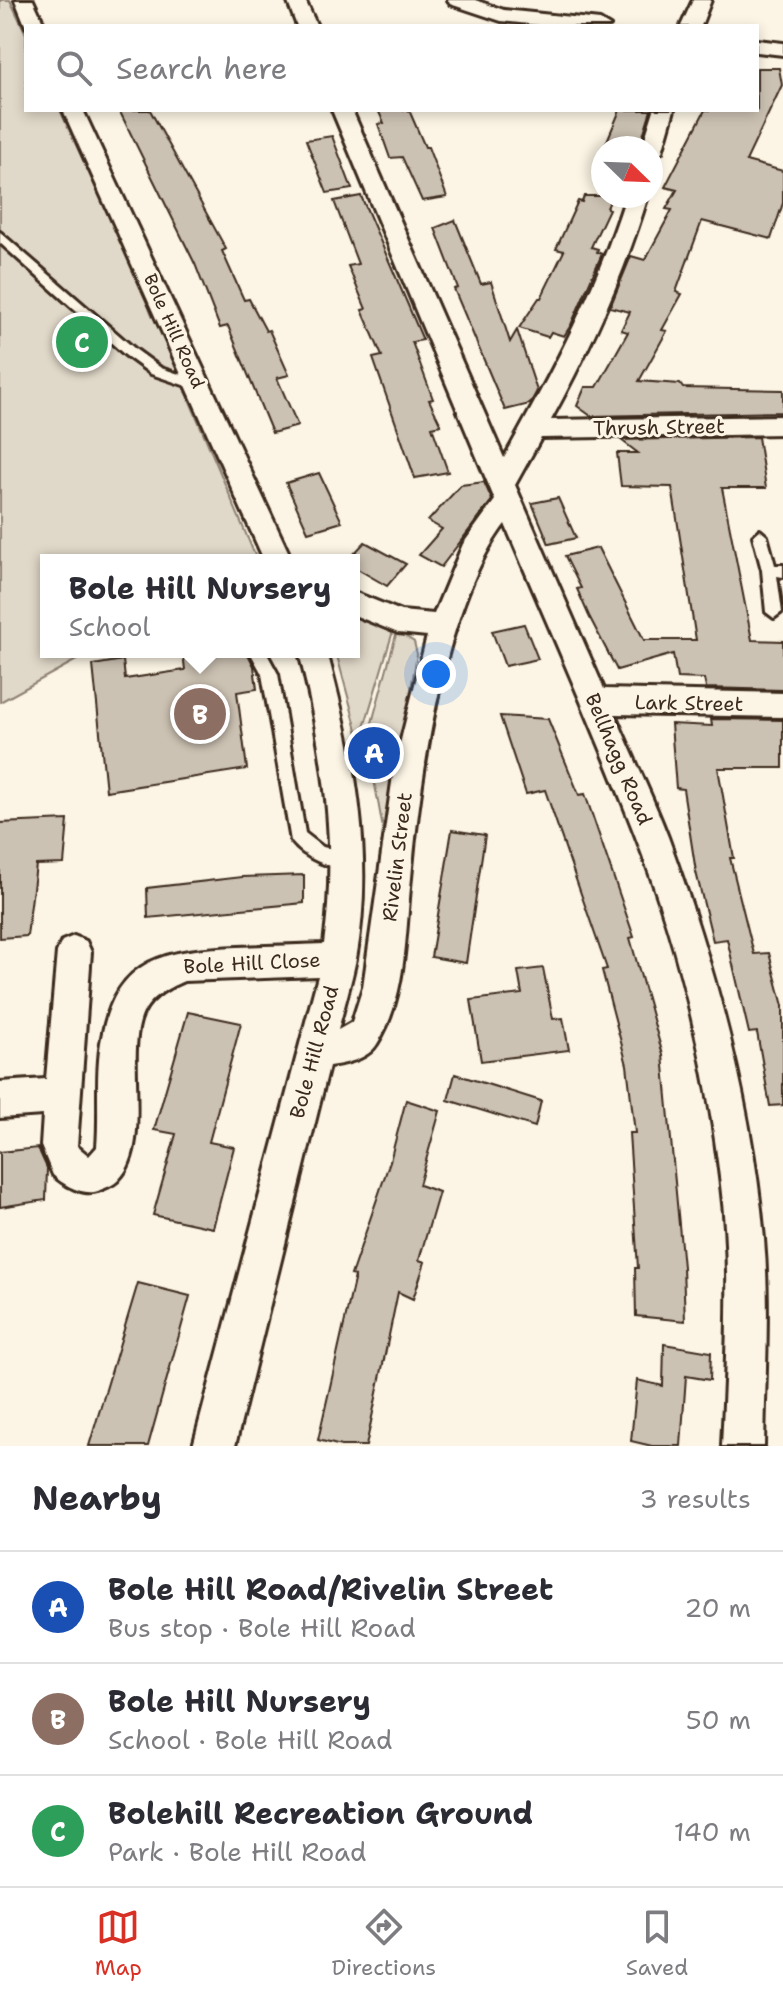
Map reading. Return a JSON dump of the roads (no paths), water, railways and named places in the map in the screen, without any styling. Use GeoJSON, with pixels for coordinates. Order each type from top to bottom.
{"type":"FeatureCollection","features":[{"type":"Feature","properties":{"kind":"street"},"geometry":{"type":"LineString","coordinates":[[24,0],[34,24]]}},
{"type":"Feature","properties":{"kind":"street"},"geometry":{"type":"LineString","coordinates":[[296,0],[306,24]]}},
{"type":"Feature","properties":{"kind":"street"},"geometry":{"type":"LineString","coordinates":[[457,0],[501,15],[582,24]]}},
{"type":"Feature","properties":{"kind":"street"},"geometry":{"type":"LineString","coordinates":[[692,24],[702,0]]}},
{"type":"Feature","properties":{"kind":"street"},"geometry":{"type":"LineString","coordinates":[[759,46],[783,49]]}},
{"type":"Feature","properties":{"kind":"street","name":"Bole Hill Road"},"geometry":{"type":"LineString","coordinates":[[74,112],[279,554]]}},
{"type":"Feature","properties":{"kind":"street","name":"Bellhagg Road"},"geometry":{"type":"LineString","coordinates":[[343,112],[595,701],[662,863],[687,936],[719,1059],[736,1149],[746,1242],[743,1446]]}},
{"type":"Feature","properties":{"kind":"street"},"geometry":{"type":"LineString","coordinates":[[656,136],[663,112]]}},
{"type":"Feature","properties":{"kind":"street","name":"Rivelin Street"},"geometry":{"type":"LineString","coordinates":[[314,1050],[352,1044],[364,1033],[374,1014],[390,925],[401,806],[422,699],[454,588],[469,552],[494,516],[578,348],[618,257],[633,208]]}},
{"type":"Feature","properties":{"kind":"street","name":"Thrush Street"},"geometry":{"type":"LineString","coordinates":[[536,429],[783,425]]}},
{"type":"Feature","properties":{"kind":"street"},"geometry":{"type":"LineString","coordinates":[[360,606],[398,622],[444,626]]}},
{"type":"Feature","properties":{"kind":"street","name":"Bole Hill Road"},"geometry":{"type":"LineString","coordinates":[[214,1446],[339,959],[347,909],[349,860],[336,740],[315,658]]}},
{"type":"Feature","properties":{"kind":"street","name":"Lark Street"},"geometry":{"type":"LineString","coordinates":[[595,701],[783,705]]}},
{"type":"Feature","properties":{"kind":"street","name":"Bole Hill Close"},"geometry":{"type":"LineString","coordinates":[[74,952],[59,1146],[62,1161],[76,1172],[91,1175],[106,1167],[115,1151],[120,1023],[132,993],[146,980],[163,970],[184,965],[339,959]]}},
{"type":"Feature","properties":{"kind":"street"},"geometry":{"type":"LineString","coordinates":[[0,1100],[62,1096]]}},
{"type":"Feature","properties":{"kind":"lane"},"geometry":{"type":"LineString","coordinates":[[0,236],[130,352],[156,371],[198,385]]}},
{"type":"Feature","properties":{"kind":"lane"},"geometry":{"type":"LineString","coordinates":[[760,536],[776,570],[774,612]]}},
{"type":"Feature","properties":{"kind":"lane"},"geometry":{"type":"LineString","coordinates":[[261,658],[270,674],[297,836],[306,848],[322,856],[349,860]]}},
{"type":"Feature","properties":{"kind":"place","name":"Bolehill Recreation Ground"},"geometry":{"type":"Point","coordinates":[82,342]}},
{"type":"Feature","properties":{"kind":"place","name":"Bole Hill Nursery"},"geometry":{"type":"Point","coordinates":[200,714]}},
{"type":"Feature","properties":{"kind":"place","name":"Bole Hill Road/Rivelin Street"},"geometry":{"type":"Point","coordinates":[374,753]}}]}
